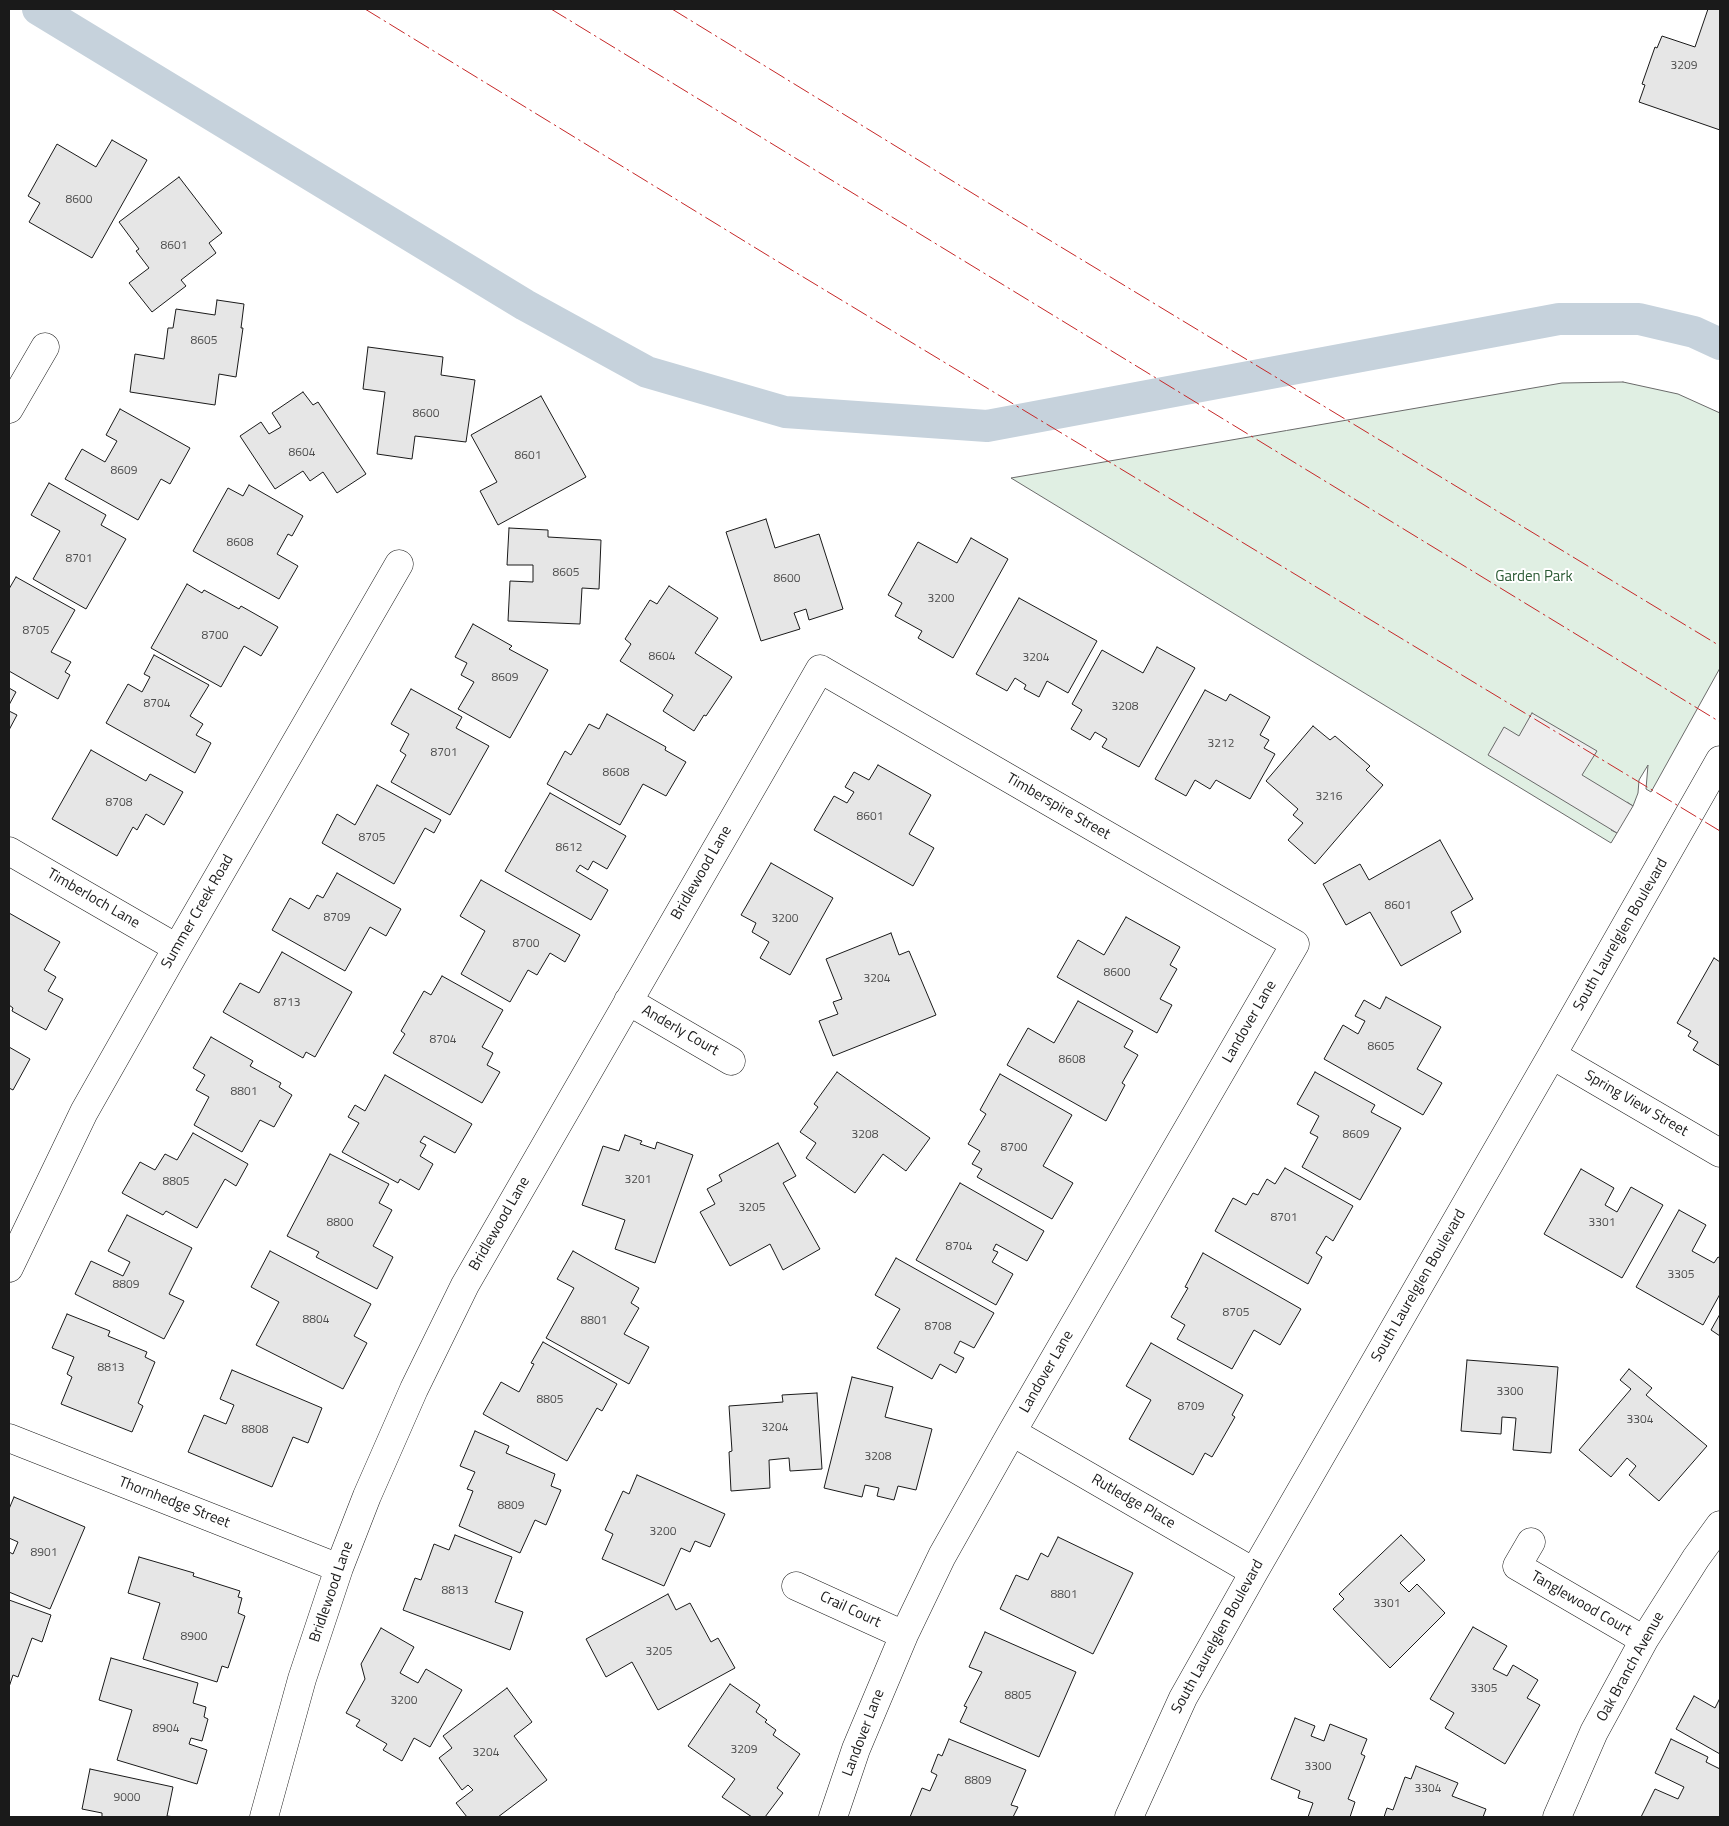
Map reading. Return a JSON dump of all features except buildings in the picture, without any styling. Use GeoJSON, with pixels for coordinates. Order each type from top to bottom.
{"type":"FeatureCollection","features":[{"type":"Feature","properties":{"kind":"street"},"geometry":{"type":"LineString","coordinates":[[9,410],[45,347]]}},
{"type":"Feature","properties":{"kind":"street","name":"Summer Creek Road"},"geometry":{"type":"LineString","coordinates":[[9,1268],[84,1112],[399,564]]}},
{"type":"Feature","properties":{"kind":"street","name":"Timberspire Street"},"geometry":{"type":"LineString","coordinates":[[820,669],[1295,944]]}},
{"type":"Feature","properties":{"kind":"street","name":"Bridlewood Lane"},"geometry":{"type":"LineString","coordinates":[[264,1817],[302,1679],[339,1568],[367,1496],[414,1389],[465,1285],[820,669]]}},
{"type":"Feature","properties":{"kind":"street","name":"South Laurelglen Boulevard"},"geometry":{"type":"LineString","coordinates":[[1129,1817],[1183,1698],[1720,760]]}},
{"type":"Feature","properties":{"kind":"street","name":"Timberloch Lane"},"geometry":{"type":"LineString","coordinates":[[9,851],[177,948]]}},
{"type":"Feature","properties":{"kind":"street","name":"Landover Lane"},"geometry":{"type":"LineString","coordinates":[[833,1817],[856,1750],[904,1635],[942,1556],[1295,944]]}},
{"type":"Feature","properties":{"kind":"street","name":"Anderly Court"},"geometry":{"type":"LineString","coordinates":[[628,1001],[731,1061]]}},
{"type":"Feature","properties":{"kind":"street","name":"Spring View Street"},"geometry":{"type":"LineString","coordinates":[[1552,1056],[1720,1152]]}},
{"type":"Feature","properties":{"kind":"street","name":"Rutledge Place"},"geometry":{"type":"LineString","coordinates":[[1012,1432],[1254,1572]]}},
{"type":"Feature","properties":{"kind":"street","name":"Thornhedge Street"},"geometry":{"type":"LineString","coordinates":[[9,1438],[339,1568]]}},
{"type":"Feature","properties":{"kind":"street","name":"Oak Branch Avenue"},"geometry":{"type":"LineString","coordinates":[[1556,1817],[1594,1732],[1644,1640],[1696,1558],[1720,1525]]}},
{"type":"Feature","properties":{"kind":"street","name":"Tanglewood Court"},"geometry":{"type":"LineString","coordinates":[[1531,1542],[1517,1566],[1644,1640]]}},
{"type":"Feature","properties":{"kind":"street","name":"Crail Court"},"geometry":{"type":"LineString","coordinates":[[796,1586],[904,1635]]}},
{"type":"Feature","properties":{"kind":"green space","name":"Garden Park"},"geometry":{"type":"Polygon","coordinates":[[[1623,382],[1678,394],[1720,413],[1720,668],[1651,792],[1646,789],[1648,765],[1639,780],[1638,793],[1633,806],[1627,802],[1611,830],[1617,833],[1611,843],[1011,478],[1562,383],[1623,382]]]}},
{"type":"Feature","properties":{"kind":"shaded area"},"geometry":{"type":"Polygon","coordinates":[[[1532,713],[1597,751],[1582,775],[1633,806],[1617,833],[1488,755],[1504,727],[1519,736],[1532,713]]]}},
{"type":"Feature","properties":{"kind":"waterway"},"geometry":{"type":"LineString","coordinates":[[38,9],[525,305],[647,372],[785,412],[987,426],[1559,319],[1639,319],[1694,332],[1720,344]]}},
{"type":"Feature","properties":{"kind":"power"},"geometry":{"type":"LineString","coordinates":[[365,9],[790,269],[1720,831]]}},
{"type":"Feature","properties":{"kind":"power"},"geometry":{"type":"LineString","coordinates":[[551,9],[1720,722]]}},
{"type":"Feature","properties":{"kind":"power"},"geometry":{"type":"LineString","coordinates":[[672,9],[1008,215],[1720,646]]}}]}
